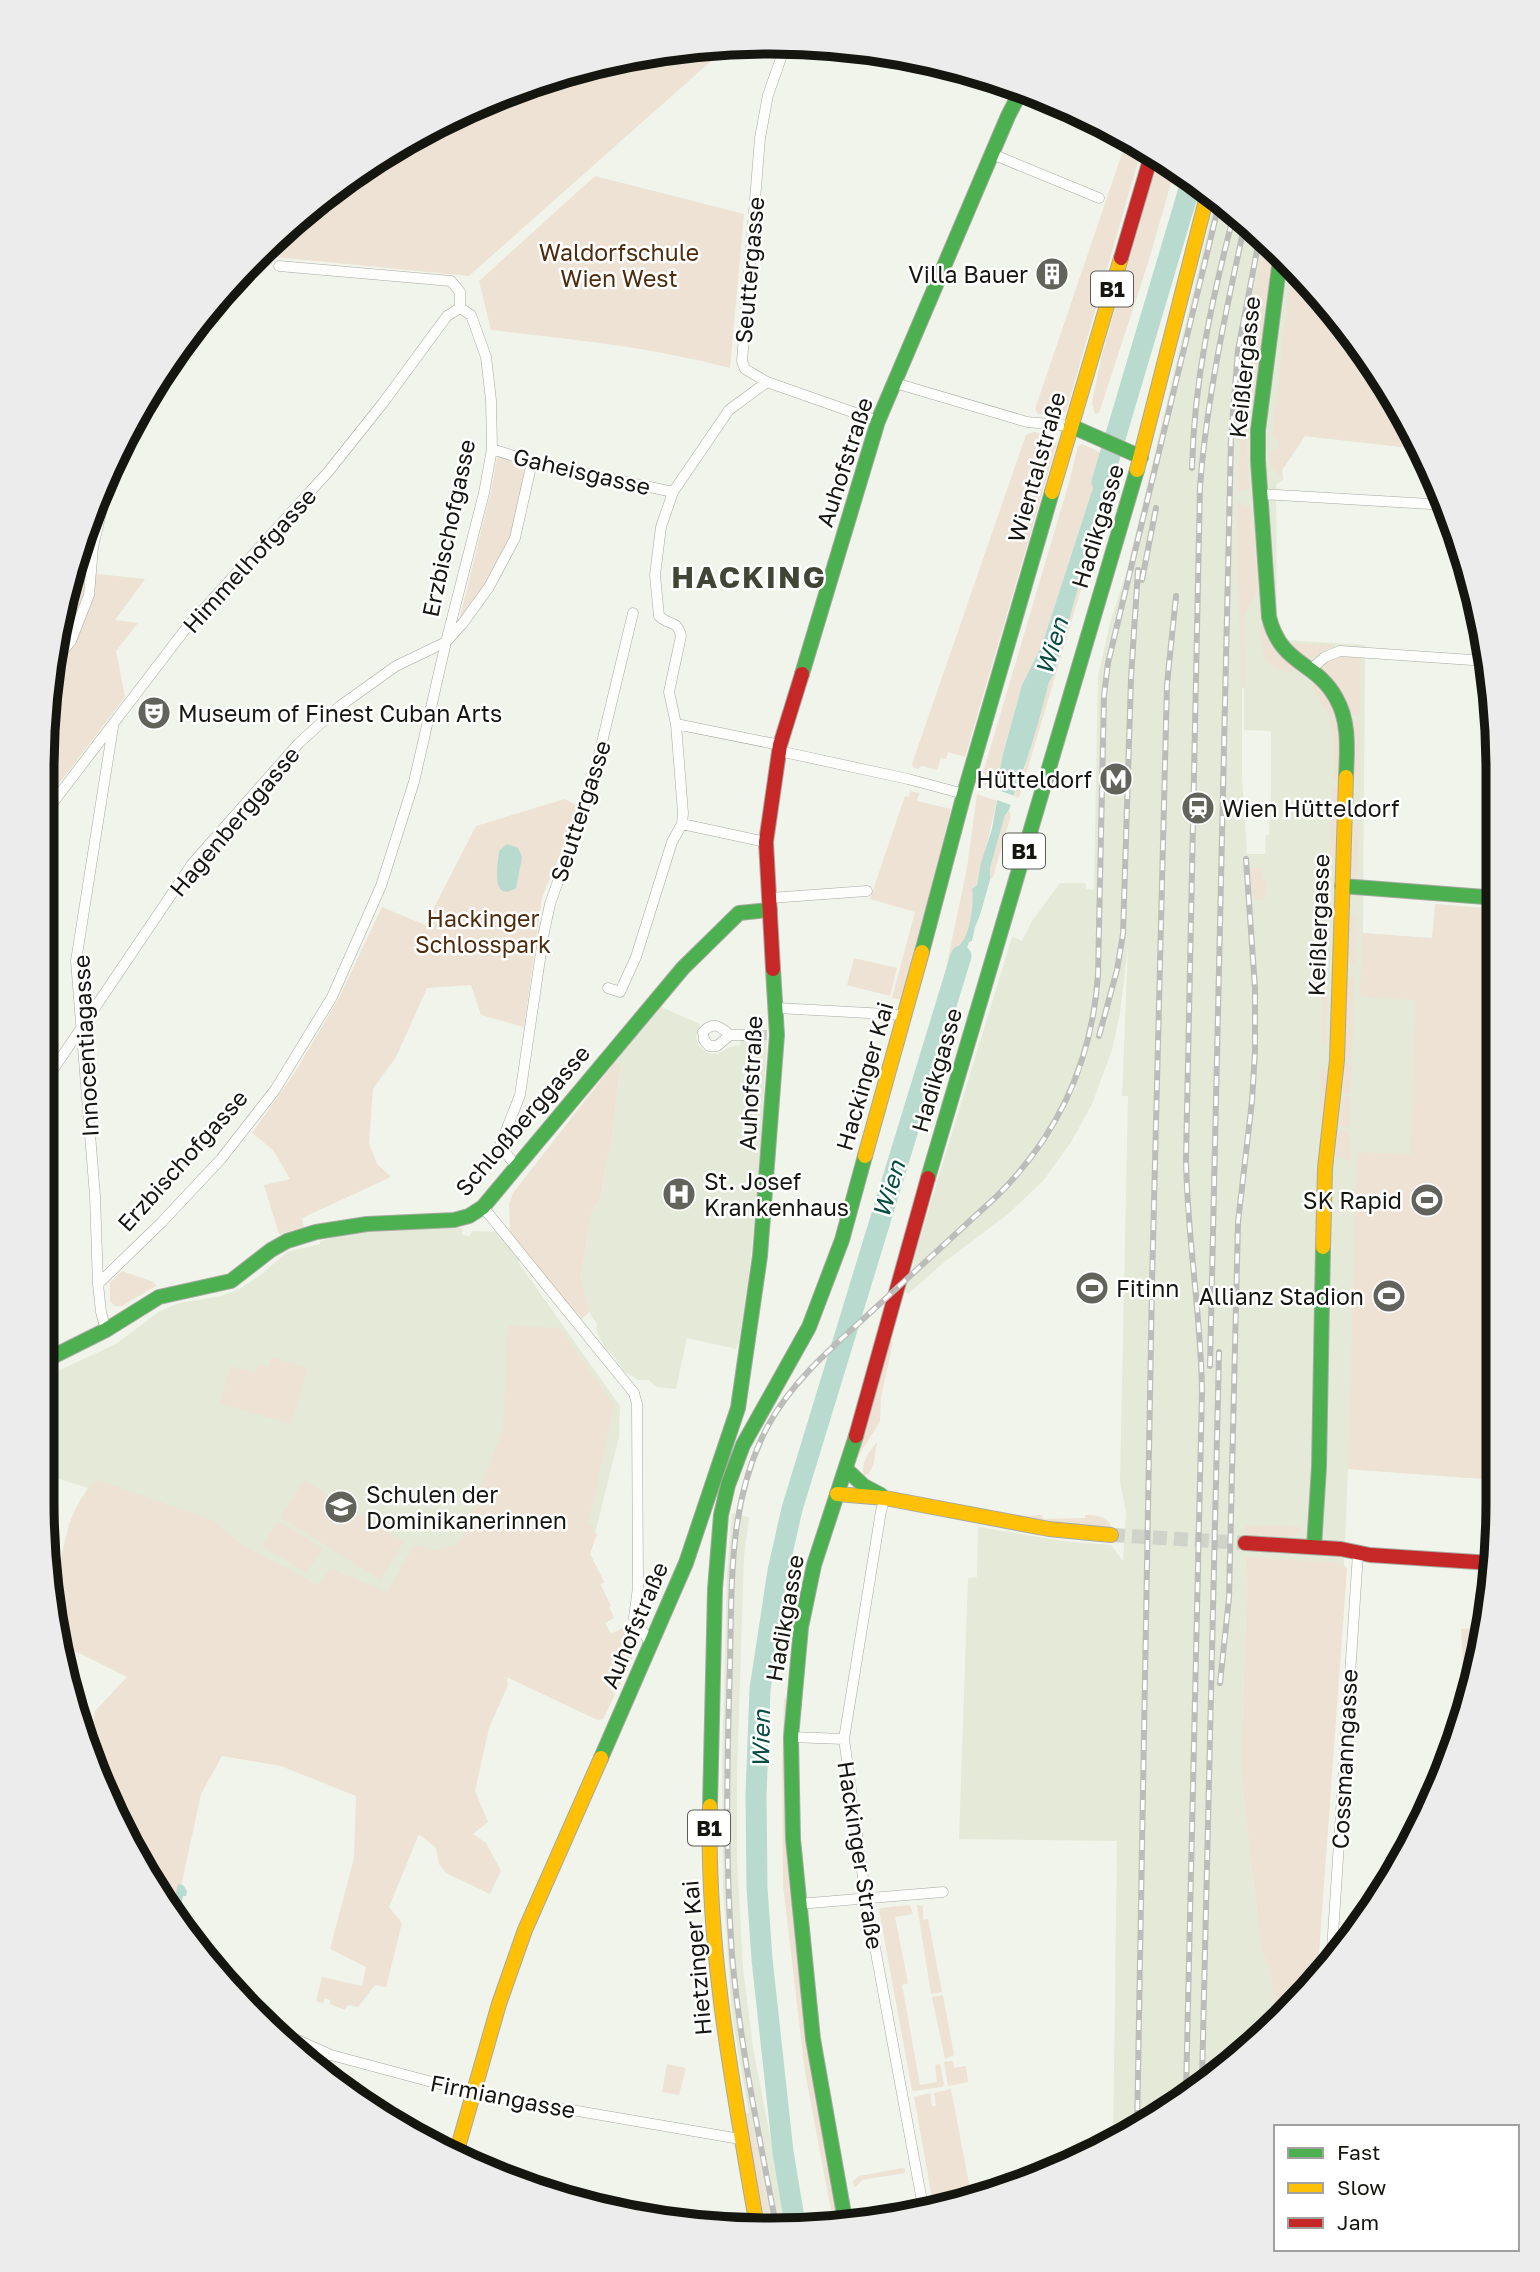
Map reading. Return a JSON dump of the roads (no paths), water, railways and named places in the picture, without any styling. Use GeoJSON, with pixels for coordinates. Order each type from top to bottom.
{"type":"FeatureCollection","features":[{"type":"Feature","properties":{"kind":"street","name":"Seuttergasse"},"geometry":{"type":"LineString","coordinates":[[767,382],[745,369],[742,361],[760,138],[768,95],[782,55]]}},
{"type":"Feature","properties":{"kind":"street","name":"Auhofstraße"},"geometry":{"type":"LineString","coordinates":[[458,2146],[499,2004],[525,1930],[686,1563],[738,1408],[760,1256],[772,1035],[776,1008],[766,842],[779,748],[878,421],[1017,99]]}},
{"type":"Feature","properties":{"kind":"street"},"geometry":{"type":"LineString","coordinates":[[992,154],[1099,198]]}},
{"type":"Feature","properties":{"kind":"street","name":"Wientalstraße"},"geometry":{"type":"LineString","coordinates":[[964,794],[1077,429],[1149,163]]}},
{"type":"Feature","properties":{"kind":"street","name":"Hadikgasse"},"geometry":{"type":"LineString","coordinates":[[844,2214],[813,2039],[793,1839],[791,1737],[793,1687],[801,1627],[814,1565],[867,1402],[934,1157],[1137,455],[1205,201]]}},
{"type":"Feature","properties":{"kind":"street","name":"Erzbischofgasse"},"geometry":{"type":"LineString","coordinates":[[98,1284],[161,1223],[253,1120],[275,1090],[332,997],[381,886],[414,782],[484,493],[492,449],[492,400],[486,357],[471,315],[460,308],[460,292],[451,281],[279,266]]}},
{"type":"Feature","properties":{"kind":"street","name":"Keißlergasse"},"geometry":{"type":"LineString","coordinates":[[1279,267],[1258,430],[1269,617],[1272,634],[1286,654],[1310,670],[1333,693],[1344,715],[1346,729],[1336,1072],[1325,1168],[1320,1467],[1314,1547]]}},
{"type":"Feature","properties":{"kind":"street","name":"Himmelhofgasse"},"geometry":{"type":"LineString","coordinates":[[54,802],[184,631],[328,472],[447,316],[460,308]]}},
{"type":"Feature","properties":{"kind":"street"},"geometry":{"type":"LineString","coordinates":[[608,988],[620,992],[636,957],[672,842],[682,824],[676,724],[668,692],[681,636],[680,629],[675,624],[664,621],[659,616],[655,575],[661,527],[673,492],[729,411],[767,382],[878,421]]}},
{"type":"Feature","properties":{"kind":"street"},"geometry":{"type":"LineString","coordinates":[[895,383],[1027,422],[1077,429],[1137,455]]}},
{"type":"Feature","properties":{"kind":"street","name":"Gaheisgasse"},"geometry":{"type":"LineString","coordinates":[[492,449],[532,462],[673,492]]}},
{"type":"Feature","properties":{"kind":"street","name":"Erzbischofgasse"},"geometry":{"type":"LineString","coordinates":[[446,642],[489,587],[514,538],[532,462]]}},
{"type":"Feature","properties":{"kind":"street"},"geometry":{"type":"LineString","coordinates":[[1260,494],[1434,504]]}},
{"type":"Feature","properties":{"kind":"street"},"geometry":{"type":"LineString","coordinates":[[65,647],[71,640],[89,596],[93,547],[99,522]]}},
{"type":"Feature","properties":{"kind":"street","name":"Seuttergasse"},"geometry":{"type":"LineString","coordinates":[[517,1167],[500,1146],[520,1095],[544,932],[550,904],[592,784],[633,612]]}},
{"type":"Feature","properties":{"kind":"street","name":"Hagenberggasse"},"geometry":{"type":"LineString","coordinates":[[54,1068],[192,864],[299,743],[340,706],[396,666],[446,642]]}},
{"type":"Feature","properties":{"kind":"street"},"geometry":{"type":"LineString","coordinates":[[1310,670],[1325,657],[1340,651],[1477,660]]}},
{"type":"Feature","properties":{"kind":"street"},"geometry":{"type":"LineString","coordinates":[[676,724],[964,794]]}},
{"type":"Feature","properties":{"kind":"street","name":"Innocentiagasse"},"geometry":{"type":"LineString","coordinates":[[98,1284],[95,1196],[76,961],[113,726]]}},
{"type":"Feature","properties":{"kind":"street","name":"Hackinger Kai"},"geometry":{"type":"LineString","coordinates":[[721,1516],[728,1485],[743,1445],[809,1328],[832,1267],[905,1015],[964,794]]}},
{"type":"Feature","properties":{"kind":"street"},"geometry":{"type":"LineString","coordinates":[[682,824],[766,842]]}},
{"type":"Feature","properties":{"kind":"street"},"geometry":{"type":"LineString","coordinates":[[1342,886],[1486,897]]}},
{"type":"Feature","properties":{"kind":"street"},"geometry":{"type":"LineString","coordinates":[[770,904],[867,891]]}},
{"type":"Feature","properties":{"kind":"street","name":"Schloßberggasse"},"geometry":{"type":"LineString","coordinates":[[106,1330],[159,1297],[231,1280],[287,1241],[368,1224],[454,1220],[483,1207],[668,984],[739,913],[770,904]]}},
{"type":"Feature","properties":{"kind":"street"},"geometry":{"type":"LineString","coordinates":[[776,1008],[905,1015]]}},
{"type":"Feature","properties":{"kind":"street"},"geometry":{"type":"LineString","coordinates":[[730,1035],[746,1035]]}},
{"type":"Feature","properties":{"kind":"street"},"geometry":{"type":"LineString","coordinates":[[483,1207],[635,1393],[638,1405],[638,1587],[634,1618],[651,1644]]}},
{"type":"Feature","properties":{"kind":"street"},"geometry":{"type":"LineString","coordinates":[[54,1356],[106,1330],[98,1284]]}},
{"type":"Feature","properties":{"kind":"street"},"geometry":{"type":"LineString","coordinates":[[846,1469],[864,1486],[885,1498]]}},
{"type":"Feature","properties":{"kind":"street"},"geometry":{"type":"LineString","coordinates":[[837,1494],[885,1498],[1049,1529],[1111,1535]]}},
{"type":"Feature","properties":{"kind":"street","name":"Hackinger Straße"},"geometry":{"type":"LineString","coordinates":[[885,1498],[844,1739],[866,1899],[922,2201]]}},
{"type":"Feature","properties":{"kind":"street","name":"Hietzinger Kai"},"geometry":{"type":"LineString","coordinates":[[721,1516],[715,1589],[709,1835],[716,1957],[725,2039],[755,2217]]}},
{"type":"Feature","properties":{"kind":"street"},"geometry":{"type":"LineString","coordinates":[[1245,1543],[1483,1562]]}},
{"type":"Feature","properties":{"kind":"street","name":"Cossmanngasse"},"geometry":{"type":"LineString","coordinates":[[1332,1945],[1358,1553]]}},
{"type":"Feature","properties":{"kind":"street"},"geometry":{"type":"LineString","coordinates":[[791,1737],[844,1739]]}},
{"type":"Feature","properties":{"kind":"street"},"geometry":{"type":"LineString","coordinates":[[798,1904],[943,1892]]}},
{"type":"Feature","properties":{"kind":"street","name":"Firmiangasse"},"geometry":{"type":"LineString","coordinates":[[297,2039],[331,2055],[473,2093],[740,2139]]}},
{"type":"Feature","properties":{"kind":"street"},"geometry":{"type":"LineString","coordinates":[[317,2056],[331,2055]]}},
{"type":"Feature","properties":{"kind":"water"},"geometry":{"type":"Polygon","coordinates":[[[1104,454],[1114,459],[1054,674],[1049,682],[1024,768],[1005,815],[980,915],[960,972],[961,981],[960,983],[945,979],[945,973],[952,965],[968,928],[972,889],[977,885],[992,829],[1003,754],[1022,685],[1042,645],[1104,454]]]}},
{"type":"Feature","properties":{"kind":"water"},"geometry":{"type":"Polygon","coordinates":[[[507,844],[518,848],[522,857],[516,888],[502,891],[497,880],[499,851],[507,844]]]}},
{"type":"Feature","properties":{"kind":"water"},"geometry":{"type":"Polygon","coordinates":[[[178,1884],[183,1885],[187,1891],[181,1906],[175,1899],[178,1884]]]}},
{"type":"Feature","properties":{"kind":"waterway","name":"Wien"},"geometry":{"type":"LineString","coordinates":[[1102,482],[1189,190]]}},
{"type":"Feature","properties":{"kind":"waterway"},"geometry":{"type":"LineString","coordinates":[[1102,490],[1118,491]]}},
{"type":"Feature","properties":{"kind":"waterway","name":"Wien"},"geometry":{"type":"LineString","coordinates":[[794,2217],[783,2152],[757,1888],[756,1795],[760,1689],[778,1571],[792,1509],[961,956]]}},
{"type":"Feature","properties":{"kind":"tunnel"},"geometry":{"type":"LineString","coordinates":[[746,1035],[767,1035]]}},
{"type":"Feature","properties":{"kind":"tunnel"},"geometry":{"type":"LineString","coordinates":[[1111,1535],[1245,1543]]}},
{"type":"Feature","properties":{"kind":"railway"},"geometry":{"type":"LineString","coordinates":[[775,2218],[740,2023],[730,1918],[728,1737],[732,1572],[739,1511],[756,1452],[769,1424],[790,1392],[829,1350],[1020,1172],[1055,1121],[1080,1066],[1094,1007],[1098,975],[1104,696],[1108,663],[1217,212]]}},
{"type":"Feature","properties":{"kind":"railway"},"geometry":{"type":"LineString","coordinates":[[1192,468],[1200,372],[1218,277],[1232,223]]}},
{"type":"Feature","properties":{"kind":"railway"},"geometry":{"type":"LineString","coordinates":[[1186,2084],[1202,1391],[1186,1159],[1200,486],[1212,387],[1243,233]]}},
{"type":"Feature","properties":{"kind":"railway"},"geometry":{"type":"LineString","coordinates":[[1210,1366],[1231,438],[1238,350],[1258,247]]}},
{"type":"Feature","properties":{"kind":"railway"},"geometry":{"type":"LineString","coordinates":[[1142,580],[1156,508]]}},
{"type":"Feature","properties":{"kind":"railway"},"geometry":{"type":"LineString","coordinates":[[1099,1036],[1117,970],[1123,934],[1131,678],[1138,570]]}},
{"type":"Feature","properties":{"kind":"railway"},"geometry":{"type":"LineString","coordinates":[[1137,2116],[1152,1283],[1167,684],[1176,596]]}},
{"type":"Feature","properties":{"kind":"railway"},"geometry":{"type":"LineString","coordinates":[[1220,1683],[1229,1598],[1238,1222],[1255,1051],[1255,988],[1246,859]]}},
{"type":"Feature","properties":{"kind":"railway"},"geometry":{"type":"LineString","coordinates":[[1202,2073],[1219,1352]]}},
{"type":"Feature","properties":{"kind":"place","name":"Villa Bauer"},"geometry":{"type":"Point","coordinates":[1052,274]}},
{"type":"Feature","properties":{"kind":"place","name":"Museum of Finest Cuban Arts"},"geometry":{"type":"Point","coordinates":[154,713]}},
{"type":"Feature","properties":{"kind":"place","name":"Hütteldorf"},"geometry":{"type":"Point","coordinates":[1116,779]}},
{"type":"Feature","properties":{"kind":"place","name":"Wien Hütteldorf"},"geometry":{"type":"Point","coordinates":[1198,808]}},
{"type":"Feature","properties":{"kind":"place","name":"St. Josef Krankenhaus"},"geometry":{"type":"Point","coordinates":[679,1194]}},
{"type":"Feature","properties":{"kind":"place","name":"SK Rapid"},"geometry":{"type":"Point","coordinates":[1427,1200]}},
{"type":"Feature","properties":{"kind":"place","name":"Fitinn"},"geometry":{"type":"Point","coordinates":[1092,1288]}},
{"type":"Feature","properties":{"kind":"place","name":"Allianz Stadion"},"geometry":{"type":"Point","coordinates":[1389,1296]}},
{"type":"Feature","properties":{"kind":"place","name":"Schulen der Dominikanerinnen"},"geometry":{"type":"Point","coordinates":[341,1507]}},
{"type":"Feature","properties":{"kind":"district","name":"HACKING"},"geometry":{"type":"Point","coordinates":[749,577]}},
{"type":"Feature","properties":{"kind":"park label","name":"Waldorfschule Wien West"},"geometry":{"type":"Point","coordinates":[619,265]}},
{"type":"Feature","properties":{"kind":"park label","name":"Hackinger Schlosspark"},"geometry":{"type":"Point","coordinates":[483,931]}}]}
